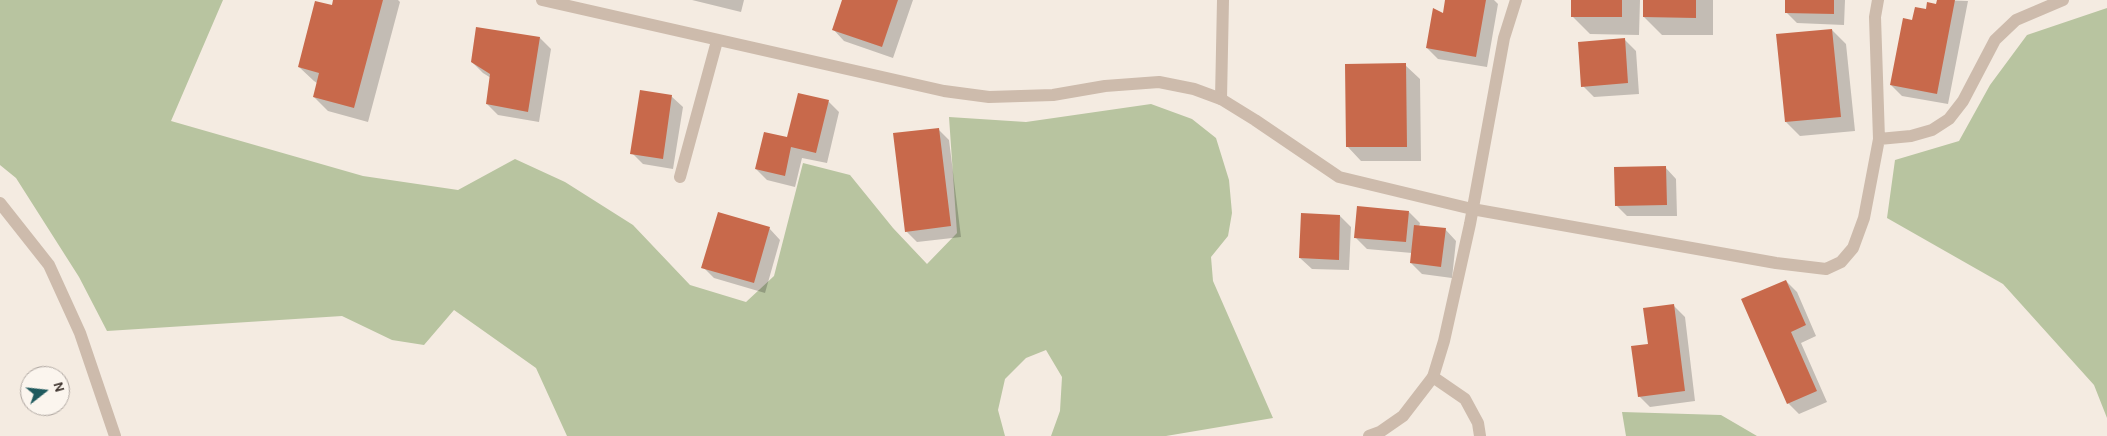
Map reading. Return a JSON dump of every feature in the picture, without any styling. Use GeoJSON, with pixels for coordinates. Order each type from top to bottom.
{"type":"FeatureCollection","features":[{"type":"Feature","properties":{"kind":"street"},"geometry":{"type":"LineString","coordinates":[[542,0],[569,4],[717,40],[944,91],[989,97],[1053,95],[1105,86],[1159,82],[1194,89],[1221,99],[1339,177],[1472,209],[1776,263],[1826,269],[1841,262],[1853,248],[1864,218],[1879,139],[1875,17],[1878,0]]}},
{"type":"Feature","properties":{"kind":"street"},"geometry":{"type":"LineString","coordinates":[[1221,99],[1222,0]]}},
{"type":"Feature","properties":{"kind":"street"},"geometry":{"type":"LineString","coordinates":[[1369,436],[1380,432],[1403,416],[1433,377],[1444,341],[1472,209],[1504,38],[1516,0]]}},
{"type":"Feature","properties":{"kind":"street"},"geometry":{"type":"LineString","coordinates":[[1879,139],[1910,136],[1925,132],[1932,130],[1949,119],[1963,101],[1995,40],[2016,20],[2063,0]]}},
{"type":"Feature","properties":{"kind":"street"},"geometry":{"type":"LineString","coordinates":[[680,177],[717,40]]}},
{"type":"Feature","properties":{"kind":"street"},"geometry":{"type":"LineString","coordinates":[[0,203],[49,265],[80,333],[115,436]]}},
{"type":"Feature","properties":{"kind":"street"},"geometry":{"type":"LineString","coordinates":[[1433,377],[1465,399],[1478,423],[1480,436]]}},
{"type":"Feature","properties":{"kind":"green space"},"geometry":{"type":"Polygon","coordinates":[[[0,0],[223,0],[171,121],[363,176],[458,190],[515,159],[565,182],[633,225],[690,285],[746,302],[774,276],[803,163],[850,175],[893,228],[927,264],[957,233],[949,117],[1026,122],[1151,104],[1192,119],[1216,138],[1229,180],[1232,213],[1228,236],[1211,257],[1213,281],[1273,418],[1166,436],[1051,436],[1060,411],[1062,377],[1046,350],[1026,358],[1005,379],[998,410],[1005,436],[567,436],[536,368],[454,310],[424,345],[392,340],[342,316],[107,331],[79,277],[16,178],[0,165],[0,0]]]}},
{"type":"Feature","properties":{"kind":"green space"},"geometry":{"type":"Polygon","coordinates":[[[2107,8],[2107,418],[2094,385],[2003,284],[1887,218],[1895,160],[1959,141],[1990,85],[2027,35],[2107,8]]]}},
{"type":"Feature","properties":{"kind":"green space"},"geometry":{"type":"Polygon","coordinates":[[[1622,412],[1721,415],[1757,436],[1626,436],[1622,412]]]}},
{"type":"Feature","properties":{"kind":"building"},"geometry":{"type":"Polygon","coordinates":[[[333,0],[383,0],[354,108],[313,97],[319,73],[298,67],[315,1],[332,5],[333,0]]]}},
{"type":"Feature","properties":{"kind":"building"},"geometry":{"type":"Polygon","coordinates":[[[842,0],[898,0],[882,47],[832,30],[842,0]]]}},
{"type":"Feature","properties":{"kind":"building"},"geometry":{"type":"Polygon","coordinates":[[[1445,0],[1486,0],[1476,57],[1426,48],[1433,8],[1443,13],[1445,0]]]}},
{"type":"Feature","properties":{"kind":"building"},"geometry":{"type":"Polygon","coordinates":[[[1571,0],[1622,0],[1622,17],[1571,17],[1571,0]]]}},
{"type":"Feature","properties":{"kind":"building"},"geometry":{"type":"Polygon","coordinates":[[[1643,0],[1696,0],[1696,18],[1643,17],[1643,0]]]}},
{"type":"Feature","properties":{"kind":"building"},"geometry":{"type":"Polygon","coordinates":[[[1785,0],[1834,0],[1834,14],[1785,13],[1785,0]]]}},
{"type":"Feature","properties":{"kind":"building"},"geometry":{"type":"Polygon","coordinates":[[[1937,0],[1955,0],[1937,94],[1890,85],[1903,18],[1912,20],[1915,7],[1926,9],[1927,2],[1936,4],[1937,0]]]}},
{"type":"Feature","properties":{"kind":"building"},"geometry":{"type":"Polygon","coordinates":[[[476,27],[540,37],[528,112],[486,104],[490,74],[471,62],[476,27]]]}},
{"type":"Feature","properties":{"kind":"building"},"geometry":{"type":"Polygon","coordinates":[[[1832,29],[1841,117],[1785,122],[1776,34],[1832,29]]]}},
{"type":"Feature","properties":{"kind":"building"},"geometry":{"type":"Polygon","coordinates":[[[1625,38],[1628,83],[1581,87],[1578,42],[1625,38]]]}},
{"type":"Feature","properties":{"kind":"building"},"geometry":{"type":"Polygon","coordinates":[[[1406,63],[1407,147],[1346,147],[1345,64],[1406,63]]]}},
{"type":"Feature","properties":{"kind":"building"},"geometry":{"type":"Polygon","coordinates":[[[640,90],[672,95],[663,159],[630,154],[640,90]]]}},
{"type":"Feature","properties":{"kind":"building"},"geometry":{"type":"Polygon","coordinates":[[[798,93],[829,100],[816,153],[791,147],[785,176],[755,169],[764,132],[787,137],[798,93]]]}},
{"type":"Feature","properties":{"kind":"building"},"geometry":{"type":"Polygon","coordinates":[[[939,128],[951,226],[905,232],[893,133],[939,128]]]}},
{"type":"Feature","properties":{"kind":"building"},"geometry":{"type":"Polygon","coordinates":[[[1666,166],[1667,205],[1615,206],[1614,167],[1666,166]]]}},
{"type":"Feature","properties":{"kind":"building"},"geometry":{"type":"Polygon","coordinates":[[[1357,206],[1409,211],[1406,242],[1354,238],[1357,206]]]}},
{"type":"Feature","properties":{"kind":"building"},"geometry":{"type":"Polygon","coordinates":[[[718,212],[770,227],[754,283],[701,268],[718,212]]]}},
{"type":"Feature","properties":{"kind":"building"},"geometry":{"type":"Polygon","coordinates":[[[1301,213],[1340,215],[1339,260],[1299,258],[1301,213]]]}},
{"type":"Feature","properties":{"kind":"building"},"geometry":{"type":"Polygon","coordinates":[[[1414,225],[1446,228],[1441,267],[1410,263],[1414,225]]]}},
{"type":"Feature","properties":{"kind":"building"},"geometry":{"type":"Polygon","coordinates":[[[1786,280],[1806,325],[1791,332],[1817,391],[1787,404],[1741,299],[1786,280]]]}},
{"type":"Feature","properties":{"kind":"building"},"geometry":{"type":"Polygon","coordinates":[[[1674,304],[1685,391],[1638,397],[1631,346],[1648,344],[1643,308],[1674,304]]]}}]}
